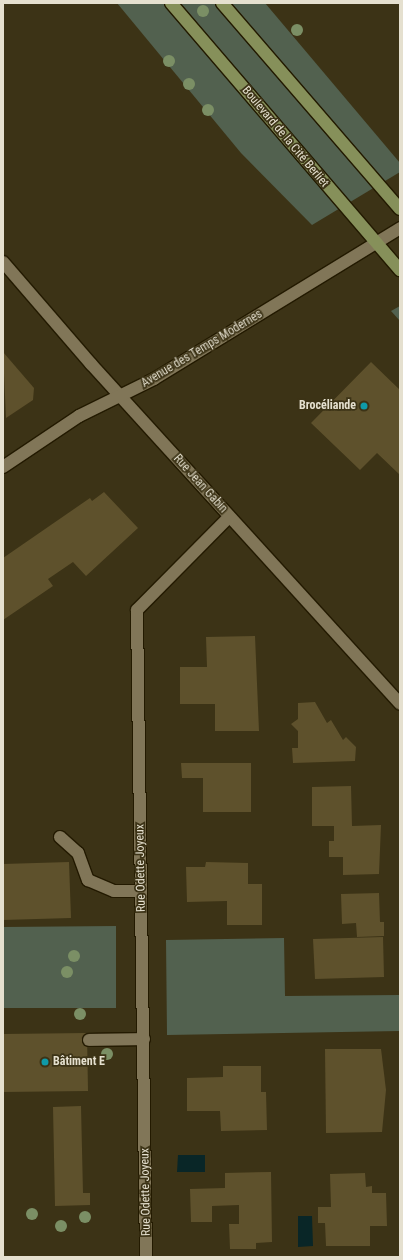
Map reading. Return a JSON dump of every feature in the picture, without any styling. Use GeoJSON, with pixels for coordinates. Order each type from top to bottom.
{"type":"FeatureCollection","features":[{"type":"Feature","properties":{"kind":"main road","name":"Boulevard de la Cité Berliet"},"geometry":{"type":"LineString","coordinates":[[171,3],[374,243],[400,270]]}},
{"type":"Feature","properties":{"kind":"main road"},"geometry":{"type":"LineString","coordinates":[[222,3],[400,209]]}},
{"type":"Feature","properties":{"kind":"street","name":"Avenue des Temps Modernes"},"geometry":{"type":"LineString","coordinates":[[3,468],[79,416],[154,379],[400,228]]}},
{"type":"Feature","properties":{"kind":"street","name":"Rue Jean Gabin"},"geometry":{"type":"LineString","coordinates":[[3,262],[229,517],[400,704]]}},
{"type":"Feature","properties":{"kind":"street","name":"Rue Odette Joyeux"},"geometry":{"type":"LineString","coordinates":[[146,1257],[137,610],[229,517]]}},
{"type":"Feature","properties":{"kind":"street"},"geometry":{"type":"LineString","coordinates":[[60,837],[78,853],[88,880],[114,891],[141,891]]}},
{"type":"Feature","properties":{"kind":"street"},"geometry":{"type":"LineString","coordinates":[[89,1040],[144,1039]]}},
{"type":"Feature","properties":{"kind":"green space"},"geometry":{"type":"Polygon","coordinates":[[[117,3],[265,3],[400,163],[400,172],[312,225],[241,153],[117,3]]]}},
{"type":"Feature","properties":{"kind":"green space"},"geometry":{"type":"Polygon","coordinates":[[[400,306],[400,321],[391,311],[400,306]]]}},
{"type":"Feature","properties":{"kind":"green space"},"geometry":{"type":"Polygon","coordinates":[[[116,926],[116,1008],[3,1008],[3,927],[116,926]]]}},
{"type":"Feature","properties":{"kind":"green space"},"geometry":{"type":"Polygon","coordinates":[[[284,938],[285,996],[400,995],[400,1031],[167,1035],[166,940],[284,938]]]}},
{"type":"Feature","properties":{"kind":"water"},"geometry":{"type":"Polygon","coordinates":[[[178,1155],[205,1155],[205,1172],[177,1172],[178,1155]]]}},
{"type":"Feature","properties":{"kind":"water"},"geometry":{"type":"Polygon","coordinates":[[[298,1216],[312,1216],[313,1246],[298,1247],[298,1216]]]}},
{"type":"Feature","properties":{"kind":"building"},"geometry":{"type":"Polygon","coordinates":[[[3,352],[34,388],[33,400],[6,418],[3,352]]]}},
{"type":"Feature","properties":{"kind":"building","name":"Brocéliande"},"geometry":{"type":"Polygon","coordinates":[[[371,362],[400,390],[400,475],[377,453],[360,470],[311,423],[371,362]]]}},
{"type":"Feature","properties":{"kind":"building"},"geometry":{"type":"Polygon","coordinates":[[[104,492],[138,528],[86,576],[73,562],[48,579],[53,586],[3,620],[3,558],[90,498],[92,501],[104,492]]]}},
{"type":"Feature","properties":{"kind":"building"},"geometry":{"type":"Polygon","coordinates":[[[255,636],[259,731],[215,731],[215,704],[180,704],[180,667],[207,667],[206,637],[255,636]]]}},
{"type":"Feature","properties":{"kind":"building"},"geometry":{"type":"Polygon","coordinates":[[[315,702],[327,723],[331,720],[343,740],[346,737],[356,747],[355,761],[293,763],[292,748],[298,748],[298,731],[291,724],[298,719],[298,703],[315,702]]]}},
{"type":"Feature","properties":{"kind":"building"},"geometry":{"type":"Polygon","coordinates":[[[181,763],[251,763],[251,812],[203,812],[203,778],[182,778],[181,763]]]}},
{"type":"Feature","properties":{"kind":"building"},"geometry":{"type":"Polygon","coordinates":[[[351,786],[352,826],[381,825],[379,874],[343,875],[343,857],[329,857],[329,841],[334,841],[334,826],[312,826],[312,787],[351,786]]]}},
{"type":"Feature","properties":{"kind":"building"},"geometry":{"type":"Polygon","coordinates":[[[69,862],[71,918],[3,920],[3,864],[69,862]]]}},
{"type":"Feature","properties":{"kind":"building"},"geometry":{"type":"Polygon","coordinates":[[[206,862],[248,863],[248,884],[262,884],[262,925],[227,925],[227,901],[187,902],[186,867],[205,867],[206,862]]]}},
{"type":"Feature","properties":{"kind":"building"},"geometry":{"type":"Polygon","coordinates":[[[379,893],[380,922],[384,922],[384,936],[357,937],[356,923],[342,924],[341,894],[379,893]]]}},
{"type":"Feature","properties":{"kind":"building"},"geometry":{"type":"Polygon","coordinates":[[[383,937],[384,977],[315,979],[313,939],[383,937]]]}},
{"type":"Feature","properties":{"kind":"building","name":"Bâtiment E"},"geometry":{"type":"Polygon","coordinates":[[[87,1033],[88,1091],[3,1092],[3,1034],[87,1033]]]}},
{"type":"Feature","properties":{"kind":"building"},"geometry":{"type":"Polygon","coordinates":[[[325,1049],[381,1049],[386,1090],[382,1132],[326,1133],[325,1049]]]}},
{"type":"Feature","properties":{"kind":"building"},"geometry":{"type":"Polygon","coordinates":[[[223,1066],[261,1066],[261,1092],[266,1092],[267,1130],[221,1131],[220,1111],[187,1111],[187,1078],[223,1077],[223,1066]]]}},
{"type":"Feature","properties":{"kind":"building"},"geometry":{"type":"Polygon","coordinates":[[[81,1106],[83,1193],[90,1193],[90,1205],[55,1206],[53,1107],[81,1106]]]}},
{"type":"Feature","properties":{"kind":"building"},"geometry":{"type":"Polygon","coordinates":[[[271,1172],[272,1242],[256,1243],[256,1249],[230,1249],[229,1224],[239,1224],[239,1205],[212,1206],[212,1222],[191,1222],[190,1189],[225,1188],[225,1173],[271,1172]]]}},
{"type":"Feature","properties":{"kind":"building"},"geometry":{"type":"Polygon","coordinates":[[[365,1173],[366,1187],[372,1186],[372,1193],[386,1193],[387,1226],[370,1226],[370,1246],[326,1246],[325,1223],[318,1223],[318,1207],[331,1207],[330,1174],[365,1173]]]}},
{"type":"Feature","properties":{"kind":"place","name":"Brocéliande"},"geometry":{"type":"Point","coordinates":[364,406]}},
{"type":"Feature","properties":{"kind":"place","name":"Bâtiment E"},"geometry":{"type":"Point","coordinates":[45,1062]}}]}
